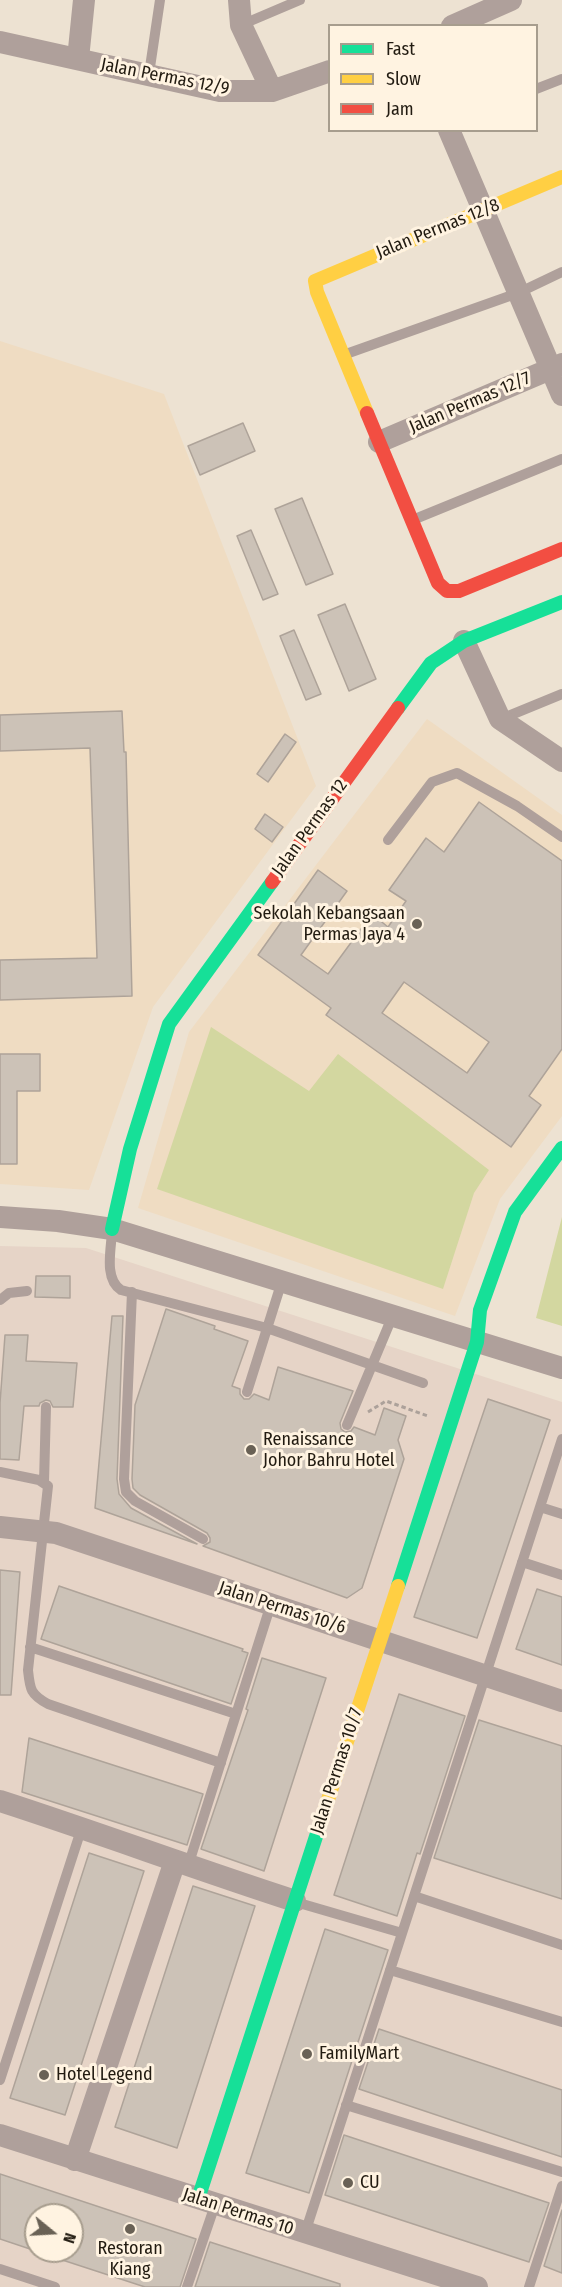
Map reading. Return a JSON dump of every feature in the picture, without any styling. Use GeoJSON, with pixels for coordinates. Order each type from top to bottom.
{"type":"FeatureCollection","features":[{"type":"Feature","properties":{"kind":"street"},"geometry":{"type":"LineString","coordinates":[[78,59],[84,0]]}},
{"type":"Feature","properties":{"kind":"street"},"geometry":{"type":"LineString","coordinates":[[239,0],[242,25],[272,91]]}},
{"type":"Feature","properties":{"kind":"street"},"geometry":{"type":"LineString","coordinates":[[457,24],[511,0]]}},
{"type":"Feature","properties":{"kind":"street","name":"Jalan Permas 12/9"},"geometry":{"type":"LineString","coordinates":[[0,42],[220,90],[272,91],[328,72]]}},
{"type":"Feature","properties":{"kind":"street"},"geometry":{"type":"LineString","coordinates":[[450,132],[518,292],[556,366],[562,395]]}},
{"type":"Feature","properties":{"kind":"street","name":"Jalan Permas 12/8"},"geometry":{"type":"LineString","coordinates":[[343,356],[317,292],[315,281],[562,177]]}},
{"type":"Feature","properties":{"kind":"street"},"geometry":{"type":"LineString","coordinates":[[343,356],[438,583],[447,591],[459,591],[562,549]]}},
{"type":"Feature","properties":{"kind":"street","name":"Jalan Permas 12/7"},"geometry":{"type":"LineString","coordinates":[[379,442],[556,366]]}},
{"type":"Feature","properties":{"kind":"street","name":"Jalan Permas 12"},"geometry":{"type":"LineString","coordinates":[[112,1229],[130,1149],[169,1024],[431,663],[464,641],[562,602]]}},
{"type":"Feature","properties":{"kind":"street"},"geometry":{"type":"LineString","coordinates":[[464,641],[500,719],[562,760]]}},
{"type":"Feature","properties":{"kind":"street","name":"Jalan Permas 10/7"},"geometry":{"type":"LineString","coordinates":[[206,2202],[295,1901],[477,1342],[480,1310],[515,1212],[562,1148]]}},
{"type":"Feature","properties":{"kind":"street"},"geometry":{"type":"LineString","coordinates":[[0,1217],[58,1221],[112,1229],[562,1368]]}},
{"type":"Feature","properties":{"kind":"street","name":"Jalan Permas 10/6"},"geometry":{"type":"LineString","coordinates":[[0,1527],[56,1533],[562,1701]]}},
{"type":"Feature","properties":{"kind":"street"},"geometry":{"type":"LineString","coordinates":[[0,1801],[295,1901]]}},
{"type":"Feature","properties":{"kind":"street"},"geometry":{"type":"LineString","coordinates":[[75,2160],[182,1864]]}},
{"type":"Feature","properties":{"kind":"street","name":"Jalan Permas 10"},"geometry":{"type":"LineString","coordinates":[[0,2135],[477,2287]]}},
{"type":"Feature","properties":{"kind":"lane"},"geometry":{"type":"LineString","coordinates":[[149,74],[160,0]]}},
{"type":"Feature","properties":{"kind":"lane"},"geometry":{"type":"LineString","coordinates":[[242,25],[300,0]]}},
{"type":"Feature","properties":{"kind":"lane"},"geometry":{"type":"LineString","coordinates":[[538,89],[562,79]]}},
{"type":"Feature","properties":{"kind":"lane"},"geometry":{"type":"LineString","coordinates":[[343,356],[518,292],[562,272]]}},
{"type":"Feature","properties":{"kind":"lane"},"geometry":{"type":"LineString","coordinates":[[411,521],[562,459]]}},
{"type":"Feature","properties":{"kind":"lane"},"geometry":{"type":"LineString","coordinates":[[500,719],[562,694]]}},
{"type":"Feature","properties":{"kind":"lane"},"geometry":{"type":"LineString","coordinates":[[388,840],[432,782],[458,772],[517,806],[562,837]]}},
{"type":"Feature","properties":{"kind":"lane"},"geometry":{"type":"LineString","coordinates":[[112,1229],[110,1275],[114,1286],[267,1328],[423,1383]]}},
{"type":"Feature","properties":{"kind":"lane"},"geometry":{"type":"LineString","coordinates":[[247,1392],[282,1281]]}},
{"type":"Feature","properties":{"kind":"lane"},"geometry":{"type":"LineString","coordinates":[[0,1300],[9,1293],[27,1291]]}},
{"type":"Feature","properties":{"kind":"lane"},"geometry":{"type":"LineString","coordinates":[[132,1292],[124,1479],[126,1492],[135,1501],[203,1539]]}},
{"type":"Feature","properties":{"kind":"lane"},"geometry":{"type":"LineString","coordinates":[[347,1425],[393,1315]]}},
{"type":"Feature","properties":{"kind":"lane"},"geometry":{"type":"LineString","coordinates":[[44,1482],[46,1407]]}},
{"type":"Feature","properties":{"kind":"lane"},"geometry":{"type":"LineString","coordinates":[[305,2233],[562,1439]]}},
{"type":"Feature","properties":{"kind":"lane"},"geometry":{"type":"LineString","coordinates":[[0,1472],[44,1482],[48,1486],[49,1497],[28,1670],[29,1685],[34,1696],[48,1704],[221,1762]]}},
{"type":"Feature","properties":{"kind":"lane"},"geometry":{"type":"LineString","coordinates":[[540,1507],[562,1514]]}},
{"type":"Feature","properties":{"kind":"lane"},"geometry":{"type":"LineString","coordinates":[[522,1562],[562,1575]]}},
{"type":"Feature","properties":{"kind":"lane"},"geometry":{"type":"LineString","coordinates":[[182,1864],[221,1762],[271,1604]]}},
{"type":"Feature","properties":{"kind":"lane"},"geometry":{"type":"LineString","coordinates":[[30,1647],[236,1714]]}},
{"type":"Feature","properties":{"kind":"lane"},"geometry":{"type":"LineString","coordinates":[[0,2079],[82,1827]]}},
{"type":"Feature","properties":{"kind":"lane"},"geometry":{"type":"LineString","coordinates":[[414,1896],[562,1945]]}},
{"type":"Feature","properties":{"kind":"lane"},"geometry":{"type":"LineString","coordinates":[[295,1901],[402,1933]]}},
{"type":"Feature","properties":{"kind":"lane"},"geometry":{"type":"LineString","coordinates":[[390,1970],[562,2022]]}},
{"type":"Feature","properties":{"kind":"lane"},"geometry":{"type":"LineString","coordinates":[[346,2105],[562,2172]]}},
{"type":"Feature","properties":{"kind":"lane"},"geometry":{"type":"LineString","coordinates":[[529,2287],[562,2186]]}},
{"type":"Feature","properties":{"kind":"lane"},"geometry":{"type":"LineString","coordinates":[[187,2287],[206,2202]]}},
{"type":"Feature","properties":{"kind":"lane"},"geometry":{"type":"LineString","coordinates":[[0,2269],[55,2287]]}},
{"type":"Feature","properties":{"kind":"path"},"geometry":{"type":"LineString","coordinates":[[347,1425],[386,1401],[430,1417]]}},
{"type":"Feature","properties":{"kind":"shaded area"},"geometry":{"type":"Polygon","coordinates":[[[0,341],[164,394],[316,786],[153,1007],[89,1190],[0,1184],[0,341]]]}},
{"type":"Feature","properties":{"kind":"shaded area","name":"Sekolah Kebangsaan Permas Jaya 4"},"geometry":{"type":"Polygon","coordinates":[[[427,719],[562,815],[562,1116],[500,1199],[455,1316],[138,1208],[189,1032],[427,719]]]}},
{"type":"Feature","properties":{"kind":"shaded area"},"geometry":{"type":"Polygon","coordinates":[[[0,1246],[86,1248],[562,1402],[562,2287],[0,2287],[0,1246]]]}},
{"type":"Feature","properties":{"kind":"green space"},"geometry":{"type":"Polygon","coordinates":[[[211,1027],[309,1091],[338,1054],[489,1170],[474,1193],[443,1289],[157,1189],[211,1027]]]}},
{"type":"Feature","properties":{"kind":"green space"},"geometry":{"type":"Polygon","coordinates":[[[562,1217],[562,1326],[536,1318],[562,1217]]]}},
{"type":"Feature","properties":{"kind":"building"},"geometry":{"type":"Polygon","coordinates":[[[243,423],[255,451],[200,475],[188,446],[243,423]]]}},
{"type":"Feature","properties":{"kind":"building"},"geometry":{"type":"Polygon","coordinates":[[[302,498],[333,574],[306,585],[275,509],[302,498]]]}},
{"type":"Feature","properties":{"kind":"building"},"geometry":{"type":"Polygon","coordinates":[[[251,530],[278,594],[263,600],[237,536],[251,530]]]}},
{"type":"Feature","properties":{"kind":"building"},"geometry":{"type":"Polygon","coordinates":[[[345,604],[376,679],[349,691],[318,615],[345,604]]]}},
{"type":"Feature","properties":{"kind":"building"},"geometry":{"type":"Polygon","coordinates":[[[294,630],[321,694],[306,700],[280,636],[294,630]]]}},
{"type":"Feature","properties":{"kind":"building"},"geometry":{"type":"Polygon","coordinates":[[[122,711],[124,752],[126,752],[132,996],[0,1000],[0,960],[97,958],[90,748],[0,751],[0,715],[122,711]]]}},
{"type":"Feature","properties":{"kind":"building"},"geometry":{"type":"Polygon","coordinates":[[[285,734],[296,742],[268,782],[257,774],[285,734]]]}},
{"type":"Feature","properties":{"kind":"building"},"geometry":{"type":"Polygon","coordinates":[[[479,802],[562,861],[562,1049],[529,1096],[541,1105],[511,1147],[326,1015],[331,1008],[258,955],[318,870],[347,891],[301,955],[328,974],[372,914],[388,927],[406,901],[389,890],[426,838],[444,852],[479,802]],[[404,982],[382,1013],[467,1073],[489,1042],[404,982]]]}},
{"type":"Feature","properties":{"kind":"building"},"geometry":{"type":"Polygon","coordinates":[[[265,814],[283,827],[272,842],[255,829],[265,814]]]}},
{"type":"Feature","properties":{"kind":"building"},"geometry":{"type":"Polygon","coordinates":[[[0,1054],[40,1054],[40,1091],[17,1091],[17,1164],[0,1164],[0,1054]]]}},
{"type":"Feature","properties":{"kind":"building"},"geometry":{"type":"Polygon","coordinates":[[[36,1276],[70,1276],[70,1298],[35,1297],[36,1276]]]}},
{"type":"Feature","properties":{"kind":"building","name":"Renaissance Johor Bahru Hotel"},"geometry":{"type":"Polygon","coordinates":[[[166,1309],[215,1326],[214,1329],[248,1341],[232,1386],[240,1389],[240,1394],[244,1399],[249,1399],[254,1394],[269,1400],[278,1367],[353,1391],[340,1423],[341,1429],[345,1432],[351,1431],[354,1427],[375,1435],[384,1408],[406,1416],[398,1440],[404,1459],[362,1588],[347,1598],[203,1546],[210,1542],[207,1533],[140,1495],[133,1488],[135,1405],[166,1309]]]}},
{"type":"Feature","properties":{"kind":"building"},"geometry":{"type":"Polygon","coordinates":[[[112,1316],[123,1316],[117,1479],[119,1494],[131,1508],[197,1544],[95,1508],[112,1316]]]}},
{"type":"Feature","properties":{"kind":"building"},"geometry":{"type":"Polygon","coordinates":[[[5,1335],[28,1335],[26,1361],[77,1363],[73,1407],[53,1407],[50,1401],[46,1400],[39,1406],[24,1406],[19,1460],[0,1459],[0,1403],[5,1335]]]}},
{"type":"Feature","properties":{"kind":"building"},"geometry":{"type":"Polygon","coordinates":[[[488,1399],[550,1420],[477,1638],[414,1617],[488,1399]]]}},
{"type":"Feature","properties":{"kind":"building"},"geometry":{"type":"Polygon","coordinates":[[[0,1570],[20,1572],[11,1695],[0,1695],[0,1570]]]}},
{"type":"Feature","properties":{"kind":"building"},"geometry":{"type":"Polygon","coordinates":[[[59,1586],[243,1649],[242,1651],[248,1653],[231,1704],[41,1639],[59,1586]]]}},
{"type":"Feature","properties":{"kind":"building"},"geometry":{"type":"Polygon","coordinates":[[[537,1589],[562,1597],[562,1665],[516,1649],[537,1589]]]}},
{"type":"Feature","properties":{"kind":"building"},"geometry":{"type":"Polygon","coordinates":[[[262,1658],[326,1678],[264,1871],[201,1849],[248,1710],[246,1709],[262,1658]]]}},
{"type":"Feature","properties":{"kind":"building"},"geometry":{"type":"Polygon","coordinates":[[[399,1694],[465,1716],[420,1854],[417,1853],[397,1916],[334,1895],[399,1694]]]}},
{"type":"Feature","properties":{"kind":"building"},"geometry":{"type":"Polygon","coordinates":[[[479,1720],[562,1746],[562,1899],[434,1858],[479,1720]]]}},
{"type":"Feature","properties":{"kind":"building"},"geometry":{"type":"Polygon","coordinates":[[[29,1738],[203,1794],[187,1845],[22,1792],[29,1738]]]}},
{"type":"Feature","properties":{"kind":"building"},"geometry":{"type":"Polygon","coordinates":[[[89,1853],[144,1871],[65,2115],[10,2098],[89,1853]]]}},
{"type":"Feature","properties":{"kind":"building"},"geometry":{"type":"Polygon","coordinates":[[[193,1886],[255,1906],[177,2148],[115,2127],[193,1886]]]}},
{"type":"Feature","properties":{"kind":"building"},"geometry":{"type":"Polygon","coordinates":[[[325,1929],[388,1950],[309,2193],[246,2173],[325,1929]]]}},
{"type":"Feature","properties":{"kind":"building"},"geometry":{"type":"Polygon","coordinates":[[[379,2029],[562,2090],[562,2157],[359,2089],[379,2029]]]}},
{"type":"Feature","properties":{"kind":"building"},"geometry":{"type":"Polygon","coordinates":[[[344,2135],[549,2203],[529,2262],[325,2195],[344,2135]]]}},
{"type":"Feature","properties":{"kind":"building"},"geometry":{"type":"Polygon","coordinates":[[[0,2174],[196,2239],[180,2287],[145,2287],[72,2263],[84,2263],[84,2203],[24,2203],[24,2247],[0,2239],[0,2174]]]}},
{"type":"Feature","properties":{"kind":"building"},"geometry":{"type":"Polygon","coordinates":[[[562,2210],[562,2273],[544,2266],[562,2210]]]}},
{"type":"Feature","properties":{"kind":"building"},"geometry":{"type":"Polygon","coordinates":[[[210,2242],[340,2284],[340,2287],[195,2287],[210,2242]]]}},
{"type":"Feature","properties":{"kind":"traffic: fast"},"geometry":{"type":"LineString","coordinates":[[398,708],[431,663],[464,641],[562,602]]}},
{"type":"Feature","properties":{"kind":"traffic: fast"},"geometry":{"type":"LineString","coordinates":[[112,1229],[130,1149],[169,1024],[272,882]]}},
{"type":"Feature","properties":{"kind":"traffic: fast"},"geometry":{"type":"LineString","coordinates":[[398,1586],[477,1342],[480,1310],[515,1212],[562,1148]]}},
{"type":"Feature","properties":{"kind":"traffic: fast"},"geometry":{"type":"LineString","coordinates":[[198,2199],[323,1815]]}},
{"type":"Feature","properties":{"kind":"traffic: slow"},"geometry":{"type":"LineString","coordinates":[[367,413],[317,292],[315,281],[562,177]]}},
{"type":"Feature","properties":{"kind":"traffic: slow"},"geometry":{"type":"LineString","coordinates":[[323,1815],[398,1586]]}},
{"type":"Feature","properties":{"kind":"traffic: jam"},"geometry":{"type":"LineString","coordinates":[[367,413],[438,583],[447,591],[459,591],[562,549]]}},
{"type":"Feature","properties":{"kind":"traffic: jam"},"geometry":{"type":"LineString","coordinates":[[272,882],[398,708]]}},
{"type":"Feature","properties":{"kind":"place","name":"Sekolah Kebangsaan Permas Jaya 4"},"geometry":{"type":"Point","coordinates":[417,924]}},
{"type":"Feature","properties":{"kind":"place","name":"Renaissance Johor Bahru Hotel"},"geometry":{"type":"Point","coordinates":[251,1450]}},
{"type":"Feature","properties":{"kind":"place","name":"FamilyMart"},"geometry":{"type":"Point","coordinates":[307,2054]}},
{"type":"Feature","properties":{"kind":"place","name":"Hotel Legend"},"geometry":{"type":"Point","coordinates":[44,2075]}},
{"type":"Feature","properties":{"kind":"place","name":"CU"},"geometry":{"type":"Point","coordinates":[348,2183]}},
{"type":"Feature","properties":{"kind":"place","name":"Restoran Kiang"},"geometry":{"type":"Point","coordinates":[130,2229]}}]}
